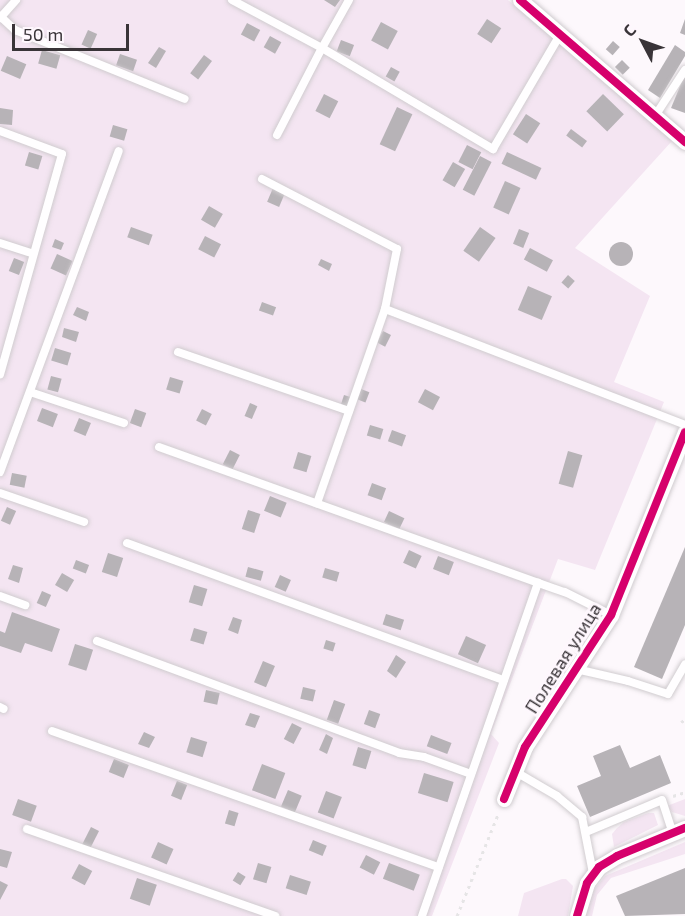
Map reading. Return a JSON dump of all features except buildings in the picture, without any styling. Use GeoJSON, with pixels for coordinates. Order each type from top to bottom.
{"type":"FeatureCollection","features":[{"type":"Feature","properties":{"kind":"street"},"geometry":{"type":"LineString","coordinates":[[520,0],[685,142]]}},
{"type":"Feature","properties":{"kind":"street","name":"Полевая улица"},"geometry":{"type":"LineString","coordinates":[[504,799],[525,747],[611,615],[685,432]]}},
{"type":"Feature","properties":{"kind":"street"},"geometry":{"type":"LineString","coordinates":[[577,916],[583,893],[593,874],[617,856],[679,831]]}},
{"type":"Feature","properties":{"kind":"lane"},"geometry":{"type":"LineString","coordinates":[[16,0],[0,17],[15,30],[185,99]]}},
{"type":"Feature","properties":{"kind":"lane"},"geometry":{"type":"LineString","coordinates":[[232,0],[322,48],[493,149],[560,34]]}},
{"type":"Feature","properties":{"kind":"lane"},"geometry":{"type":"LineString","coordinates":[[277,135],[349,0]]}},
{"type":"Feature","properties":{"kind":"lane"},"geometry":{"type":"LineString","coordinates":[[655,116],[685,70]]}},
{"type":"Feature","properties":{"kind":"lane"},"geometry":{"type":"LineString","coordinates":[[0,131],[62,154],[3,356],[0,374]]}},
{"type":"Feature","properties":{"kind":"lane"},"geometry":{"type":"LineString","coordinates":[[0,472],[119,151]]}},
{"type":"Feature","properties":{"kind":"lane"},"geometry":{"type":"LineString","coordinates":[[262,180],[397,249],[385,309],[317,503]]}},
{"type":"Feature","properties":{"kind":"lane"},"geometry":{"type":"LineString","coordinates":[[0,243],[33,254]]}},
{"type":"Feature","properties":{"kind":"lane"},"geometry":{"type":"LineString","coordinates":[[385,309],[685,425]]}},
{"type":"Feature","properties":{"kind":"lane"},"geometry":{"type":"LineString","coordinates":[[178,352],[349,411]]}},
{"type":"Feature","properties":{"kind":"lane"},"geometry":{"type":"LineString","coordinates":[[30,392],[124,423]]}},
{"type":"Feature","properties":{"kind":"lane"},"geometry":{"type":"LineString","coordinates":[[159,447],[565,592],[611,615]]}},
{"type":"Feature","properties":{"kind":"lane"},"geometry":{"type":"LineString","coordinates":[[0,494],[84,522]]}},
{"type":"Feature","properties":{"kind":"lane"},"geometry":{"type":"LineString","coordinates":[[128,543],[504,680]]}},
{"type":"Feature","properties":{"kind":"lane"},"geometry":{"type":"LineString","coordinates":[[422,916],[538,583]]}},
{"type":"Feature","properties":{"kind":"lane"},"geometry":{"type":"LineString","coordinates":[[0,596],[25,605]]}},
{"type":"Feature","properties":{"kind":"lane"},"geometry":{"type":"LineString","coordinates":[[97,641],[399,753],[424,757],[471,774]]}},
{"type":"Feature","properties":{"kind":"lane"},"geometry":{"type":"LineString","coordinates":[[574,669],[628,681],[668,694],[685,664]]}},
{"type":"Feature","properties":{"kind":"lane"},"geometry":{"type":"LineString","coordinates":[[52,731],[439,867]]}},
{"type":"Feature","properties":{"kind":"lane"},"geometry":{"type":"LineString","coordinates":[[516,771],[570,805],[582,817],[593,874]]}},
{"type":"Feature","properties":{"kind":"lane"},"geometry":{"type":"LineString","coordinates":[[586,832],[662,800],[679,831]]}},
{"type":"Feature","properties":{"kind":"lane"},"geometry":{"type":"LineString","coordinates":[[27,829],[275,916]]}},
{"type":"Feature","properties":{"kind":"path"},"geometry":{"type":"LineString","coordinates":[[457,916],[504,799]]}},
{"type":"Feature","properties":{"kind":"shaded area"},"geometry":{"type":"Polygon","coordinates":[[[0,0],[508,0],[672,141],[575,248],[650,296],[614,382],[664,402],[595,570],[558,559],[491,734],[499,743],[432,916],[0,916],[0,0]]]}},
{"type":"Feature","properties":{"kind":"shaded area"},"geometry":{"type":"Polygon","coordinates":[[[685,799],[685,816],[672,812],[667,806],[685,799]]]}},
{"type":"Feature","properties":{"kind":"shaded area"},"geometry":{"type":"Polygon","coordinates":[[[654,813],[658,825],[614,847],[612,834],[617,828],[624,822],[654,813]]]}},
{"type":"Feature","properties":{"kind":"shaded area"},"geometry":{"type":"Polygon","coordinates":[[[685,842],[685,854],[611,878],[597,895],[592,916],[584,916],[594,890],[605,876],[685,842]]]}},
{"type":"Feature","properties":{"kind":"shaded area"},"geometry":{"type":"Polygon","coordinates":[[[566,879],[573,886],[568,916],[518,916],[524,893],[566,879]]]}},
{"type":"Feature","properties":{"kind":"cycle path"},"geometry":{"type":"LineString","coordinates":[[520,0],[685,142]]}},
{"type":"Feature","properties":{"kind":"cycle path"},"geometry":{"type":"LineString","coordinates":[[504,799],[525,747],[611,615],[685,432]]}},
{"type":"Feature","properties":{"kind":"cycle path"},"geometry":{"type":"LineString","coordinates":[[577,916],[587,883],[599,867],[617,856],[685,828]]}}]}
